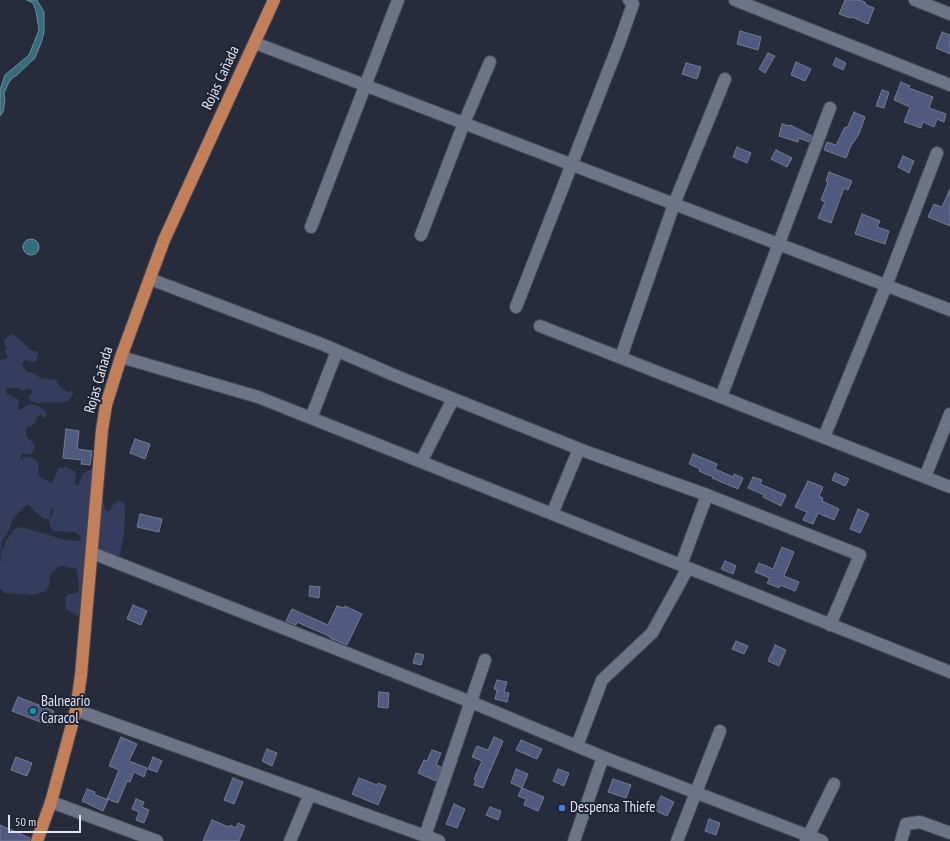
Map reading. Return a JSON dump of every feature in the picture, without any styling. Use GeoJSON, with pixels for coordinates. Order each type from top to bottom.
{"type":"FeatureCollection","features":[{"type":"Feature","properties":{"kind":"main road","name":"Rojas Cañada"},"geometry":{"type":"LineString","coordinates":[[37,841],[51,802],[76,710],[81,675],[102,430],[106,405],[121,357],[164,240],[274,0]]}},
{"type":"Feature","properties":{"kind":"street"},"geometry":{"type":"LineString","coordinates":[[312,227],[398,0]]}},
{"type":"Feature","properties":{"kind":"street"},"geometry":{"type":"LineString","coordinates":[[516,307],[620,41],[633,4],[629,0]]}},
{"type":"Feature","properties":{"kind":"street"},"geometry":{"type":"LineString","coordinates":[[735,0],[950,85]]}},
{"type":"Feature","properties":{"kind":"street"},"geometry":{"type":"LineString","coordinates":[[915,0],[950,14]]}},
{"type":"Feature","properties":{"kind":"street"},"geometry":{"type":"LineString","coordinates":[[254,43],[950,310]]}},
{"type":"Feature","properties":{"kind":"street"},"geometry":{"type":"LineString","coordinates":[[421,235],[464,123],[490,62]]}},
{"type":"Feature","properties":{"kind":"street"},"geometry":{"type":"LineString","coordinates":[[621,358],[674,204],[725,79]]}},
{"type":"Feature","properties":{"kind":"street"},"geometry":{"type":"LineString","coordinates":[[721,397],[830,108]]}},
{"type":"Feature","properties":{"kind":"street"},"geometry":{"type":"LineString","coordinates":[[824,437],[886,286],[937,153]]}},
{"type":"Feature","properties":{"kind":"street"},"geometry":{"type":"LineString","coordinates":[[150,280],[337,350],[453,399],[579,449],[707,495],[860,555],[830,624]]}},
{"type":"Feature","properties":{"kind":"street"},"geometry":{"type":"LineString","coordinates":[[540,326],[950,487]]}},
{"type":"Feature","properties":{"kind":"street"},"geometry":{"type":"LineString","coordinates":[[311,418],[337,350]]}},
{"type":"Feature","properties":{"kind":"street"},"geometry":{"type":"LineString","coordinates":[[121,357],[258,397],[950,672]]}},
{"type":"Feature","properties":{"kind":"street"},"geometry":{"type":"LineString","coordinates":[[421,462],[453,399]]}},
{"type":"Feature","properties":{"kind":"street"},"geometry":{"type":"LineString","coordinates":[[925,477],[950,414]]}},
{"type":"Feature","properties":{"kind":"street"},"geometry":{"type":"LineString","coordinates":[[552,514],[579,449]]}},
{"type":"Feature","properties":{"kind":"street"},"geometry":{"type":"LineString","coordinates":[[577,746],[602,680],[652,633],[684,567],[707,495]]}},
{"type":"Feature","properties":{"kind":"street"},"geometry":{"type":"LineString","coordinates":[[92,553],[471,702],[603,757],[807,838],[822,841]]}},
{"type":"Feature","properties":{"kind":"street"},"geometry":{"type":"LineString","coordinates":[[425,836],[485,660]]}},
{"type":"Feature","properties":{"kind":"street"},"geometry":{"type":"LineString","coordinates":[[76,710],[439,841]]}},
{"type":"Feature","properties":{"kind":"street"},"geometry":{"type":"LineString","coordinates":[[677,841],[720,731]]}},
{"type":"Feature","properties":{"kind":"street"},"geometry":{"type":"LineString","coordinates":[[574,841],[603,757]]}},
{"type":"Feature","properties":{"kind":"street"},"geometry":{"type":"LineString","coordinates":[[807,838],[834,784]]}},
{"type":"Feature","properties":{"kind":"street"},"geometry":{"type":"LineString","coordinates":[[290,841],[310,794]]}},
{"type":"Feature","properties":{"kind":"street"},"geometry":{"type":"LineString","coordinates":[[51,802],[157,841]]}},
{"type":"Feature","properties":{"kind":"street"},"geometry":{"type":"LineString","coordinates":[[901,841],[906,824],[920,822],[950,833]]}},
{"type":"Feature","properties":{"kind":"shaded area"},"geometry":{"type":"Polygon","coordinates":[[[27,0],[37,0],[44,12],[44,32],[35,58],[12,78],[8,84],[4,93],[5,100],[3,112],[0,116],[0,90],[5,75],[29,55],[39,30],[33,3],[27,0]]]}},
{"type":"Feature","properties":{"kind":"shaded area"},"geometry":{"type":"Polygon","coordinates":[[[31,239],[38,244],[39,247],[34,254],[31,255],[24,250],[23,247],[28,240],[31,239]]]}},
{"type":"Feature","properties":{"kind":"shaded area"},"geometry":{"type":"Polygon","coordinates":[[[14,334],[27,346],[29,350],[38,352],[37,360],[33,362],[25,360],[23,363],[22,365],[27,372],[34,373],[40,378],[56,380],[60,387],[68,392],[72,391],[73,395],[68,401],[39,403],[30,401],[28,397],[33,391],[30,389],[22,391],[18,388],[6,389],[7,394],[18,399],[19,402],[17,410],[31,404],[39,406],[47,415],[44,418],[41,415],[37,417],[34,424],[27,427],[26,435],[34,443],[35,447],[31,454],[22,454],[20,461],[24,457],[36,460],[41,478],[52,483],[59,468],[67,467],[76,474],[75,483],[78,486],[83,474],[89,470],[97,469],[105,511],[109,512],[113,505],[120,500],[125,506],[124,534],[120,554],[117,557],[109,552],[97,552],[83,615],[78,616],[67,610],[66,606],[66,598],[68,594],[76,593],[79,590],[77,569],[61,566],[57,568],[51,573],[49,586],[44,592],[32,595],[5,593],[0,589],[0,564],[2,550],[14,529],[21,527],[65,540],[80,541],[81,537],[75,532],[54,531],[51,528],[49,520],[54,509],[50,509],[49,519],[44,519],[29,505],[26,505],[13,518],[8,533],[2,541],[0,556],[0,360],[8,358],[5,351],[7,347],[4,344],[4,340],[10,335],[14,334]]]}},
{"type":"Feature","properties":{"kind":"building"},"geometry":{"type":"Polygon","coordinates":[[[845,0],[859,0],[874,8],[868,24],[852,17],[839,14],[845,0]]]}},
{"type":"Feature","properties":{"kind":"building"},"geometry":{"type":"Polygon","coordinates":[[[740,31],[761,37],[758,50],[737,44],[740,31]]]}},
{"type":"Feature","properties":{"kind":"building"},"geometry":{"type":"Polygon","coordinates":[[[942,32],[950,35],[950,54],[936,48],[942,32]]]}},
{"type":"Feature","properties":{"kind":"building"},"geometry":{"type":"Polygon","coordinates":[[[768,53],[775,56],[765,73],[759,69],[768,53]]]}},
{"type":"Feature","properties":{"kind":"building"},"geometry":{"type":"Polygon","coordinates":[[[836,58],[846,63],[843,70],[833,65],[836,58]]]}},
{"type":"Feature","properties":{"kind":"building"},"geometry":{"type":"Polygon","coordinates":[[[796,62],[811,69],[805,81],[791,75],[796,62]]]}},
{"type":"Feature","properties":{"kind":"building"},"geometry":{"type":"Polygon","coordinates":[[[686,63],[701,67],[697,79],[682,74],[686,63]]]}},
{"type":"Feature","properties":{"kind":"building"},"geometry":{"type":"Polygon","coordinates":[[[901,82],[910,86],[909,88],[933,97],[929,108],[946,114],[944,122],[937,119],[934,127],[923,122],[921,128],[904,122],[910,107],[894,100],[901,82]]]}},
{"type":"Feature","properties":{"kind":"building"},"geometry":{"type":"Polygon","coordinates":[[[882,90],[889,92],[884,108],[876,106],[882,90]]]}},
{"type":"Feature","properties":{"kind":"building"},"geometry":{"type":"Polygon","coordinates":[[[854,112],[865,117],[859,134],[852,143],[846,158],[824,150],[827,142],[836,145],[845,127],[847,128],[854,112]]]}},
{"type":"Feature","properties":{"kind":"building"},"geometry":{"type":"Polygon","coordinates":[[[782,124],[790,125],[812,136],[809,142],[799,138],[798,142],[779,136],[782,124]]]}},
{"type":"Feature","properties":{"kind":"building"},"geometry":{"type":"Polygon","coordinates":[[[737,147],[751,153],[747,163],[733,157],[737,147]]]}},
{"type":"Feature","properties":{"kind":"building"},"geometry":{"type":"Polygon","coordinates":[[[776,150],[792,158],[787,167],[771,159],[776,150]]]}},
{"type":"Feature","properties":{"kind":"building"},"geometry":{"type":"Polygon","coordinates":[[[903,156],[914,161],[909,173],[898,167],[903,156]]]}},
{"type":"Feature","properties":{"kind":"building"},"geometry":{"type":"Polygon","coordinates":[[[829,172],[852,181],[848,190],[844,188],[831,223],[818,218],[825,202],[821,200],[828,182],[826,181],[829,172]]]}},
{"type":"Feature","properties":{"kind":"building"},"geometry":{"type":"Polygon","coordinates":[[[950,189],[950,226],[928,217],[934,204],[942,207],[950,189]]]}},
{"type":"Feature","properties":{"kind":"building"},"geometry":{"type":"Polygon","coordinates":[[[862,214],[880,221],[877,227],[889,231],[885,244],[855,234],[862,214]]]}},
{"type":"Feature","properties":{"kind":"building"},"geometry":{"type":"Polygon","coordinates":[[[66,429],[79,431],[77,449],[92,451],[90,465],[81,464],[82,460],[63,458],[66,429]]]}},
{"type":"Feature","properties":{"kind":"building"},"geometry":{"type":"Polygon","coordinates":[[[135,439],[150,444],[145,459],[130,453],[135,439]]]}},
{"type":"Feature","properties":{"kind":"building"},"geometry":{"type":"Polygon","coordinates":[[[693,454],[717,464],[715,469],[733,477],[734,474],[743,478],[738,489],[712,478],[713,477],[699,471],[700,469],[689,464],[693,454]]]}},
{"type":"Feature","properties":{"kind":"building"},"geometry":{"type":"Polygon","coordinates":[[[835,473],[849,479],[845,486],[832,480],[835,473]]]}},
{"type":"Feature","properties":{"kind":"building"},"geometry":{"type":"Polygon","coordinates":[[[753,477],[762,480],[760,484],[786,495],[781,506],[763,497],[764,495],[748,488],[753,477]]]}},
{"type":"Feature","properties":{"kind":"building"},"geometry":{"type":"Polygon","coordinates":[[[808,481],[823,487],[819,496],[823,498],[822,501],[839,509],[834,520],[818,513],[813,524],[803,520],[807,512],[795,507],[808,481]]]}},
{"type":"Feature","properties":{"kind":"building"},"geometry":{"type":"Polygon","coordinates":[[[858,509],[869,514],[860,533],[850,529],[858,509]]]}},
{"type":"Feature","properties":{"kind":"building"},"geometry":{"type":"Polygon","coordinates":[[[140,514],[162,519],[159,532],[137,527],[140,514]]]}},
{"type":"Feature","properties":{"kind":"building"},"geometry":{"type":"Polygon","coordinates":[[[782,547],[794,552],[784,576],[799,582],[795,591],[780,585],[779,588],[767,583],[770,578],[755,572],[759,563],[773,569],[782,547]]]}},
{"type":"Feature","properties":{"kind":"building"},"geometry":{"type":"Polygon","coordinates":[[[725,561],[736,566],[733,574],[721,569],[725,561]]]}},
{"type":"Feature","properties":{"kind":"building"},"geometry":{"type":"Polygon","coordinates":[[[310,586],[320,587],[319,598],[309,596],[310,586]]]}},
{"type":"Feature","properties":{"kind":"building"},"geometry":{"type":"Polygon","coordinates":[[[133,605],[147,611],[141,625],[127,619],[133,605]]]}},
{"type":"Feature","properties":{"kind":"building"},"geometry":{"type":"Polygon","coordinates":[[[337,606],[344,608],[345,606],[362,614],[347,645],[297,622],[296,625],[286,621],[292,609],[328,625],[337,606]]]}},
{"type":"Feature","properties":{"kind":"building"},"geometry":{"type":"Polygon","coordinates":[[[736,641],[748,646],[744,654],[732,649],[736,641]]]}},
{"type":"Feature","properties":{"kind":"building"},"geometry":{"type":"Polygon","coordinates":[[[775,645],[786,650],[779,666],[768,661],[775,645]]]}},
{"type":"Feature","properties":{"kind":"building"},"geometry":{"type":"Polygon","coordinates":[[[416,653],[424,655],[421,665],[413,663],[416,653]]]}},
{"type":"Feature","properties":{"kind":"building"},"geometry":{"type":"Polygon","coordinates":[[[497,680],[507,682],[504,692],[509,693],[507,702],[495,699],[497,690],[494,689],[497,680]]]}},
{"type":"Feature","properties":{"kind":"building"},"geometry":{"type":"Polygon","coordinates":[[[379,692],[389,693],[388,708],[378,707],[379,692]]]}},
{"type":"Feature","properties":{"kind":"building","name":"Balneario Caracol"},"geometry":{"type":"Polygon","coordinates":[[[18,697],[54,711],[48,725],[12,711],[18,697]]]}},
{"type":"Feature","properties":{"kind":"building"},"geometry":{"type":"Polygon","coordinates":[[[121,737],[137,744],[129,761],[147,768],[144,777],[134,772],[130,782],[127,781],[118,803],[107,799],[119,770],[109,766],[121,737]]]}},
{"type":"Feature","properties":{"kind":"building"},"geometry":{"type":"Polygon","coordinates":[[[494,737],[503,741],[483,788],[474,785],[476,780],[474,779],[482,761],[472,757],[477,746],[488,750],[494,737]]]}},
{"type":"Feature","properties":{"kind":"building"},"geometry":{"type":"Polygon","coordinates":[[[521,740],[542,749],[537,759],[516,750],[521,740]]]}},
{"type":"Feature","properties":{"kind":"building"},"geometry":{"type":"Polygon","coordinates":[[[267,749],[277,753],[272,766],[262,761],[267,749]]]}},
{"type":"Feature","properties":{"kind":"building"},"geometry":{"type":"Polygon","coordinates":[[[432,750],[441,753],[436,765],[441,767],[436,781],[418,773],[424,760],[427,761],[432,750]]]}},
{"type":"Feature","properties":{"kind":"building"},"geometry":{"type":"Polygon","coordinates":[[[16,757],[32,763],[27,776],[11,770],[16,757]]]}},
{"type":"Feature","properties":{"kind":"building"},"geometry":{"type":"Polygon","coordinates":[[[153,757],[162,761],[157,772],[148,769],[153,757]]]}},
{"type":"Feature","properties":{"kind":"building"},"geometry":{"type":"Polygon","coordinates":[[[516,769],[528,774],[522,788],[511,783],[516,769]]]}},
{"type":"Feature","properties":{"kind":"building"},"geometry":{"type":"Polygon","coordinates":[[[558,769],[569,773],[564,786],[553,781],[558,769]]]}},
{"type":"Feature","properties":{"kind":"building"},"geometry":{"type":"Polygon","coordinates":[[[233,778],[243,782],[234,804],[224,800],[233,778]]]}},
{"type":"Feature","properties":{"kind":"building"},"geometry":{"type":"Polygon","coordinates":[[[359,778],[377,785],[378,783],[386,786],[378,805],[352,794],[359,778]]]}},
{"type":"Feature","properties":{"kind":"building"},"geometry":{"type":"Polygon","coordinates":[[[613,779],[631,785],[626,798],[608,792],[613,779]]]}},
{"type":"Feature","properties":{"kind":"building"},"geometry":{"type":"Polygon","coordinates":[[[522,788],[544,797],[538,811],[524,805],[526,799],[518,796],[522,788]]]}},
{"type":"Feature","properties":{"kind":"building"},"geometry":{"type":"Polygon","coordinates":[[[87,789],[108,800],[103,811],[82,801],[87,789]]]}},
{"type":"Feature","properties":{"kind":"building"},"geometry":{"type":"Polygon","coordinates":[[[661,796],[674,802],[667,816],[654,810],[661,796]]]}},
{"type":"Feature","properties":{"kind":"building"},"geometry":{"type":"Polygon","coordinates":[[[136,799],[144,802],[142,807],[149,810],[144,823],[136,820],[139,812],[132,809],[136,799]]]}},
{"type":"Feature","properties":{"kind":"building"},"geometry":{"type":"Polygon","coordinates":[[[454,804],[465,809],[457,828],[446,824],[454,804]]]}},
{"type":"Feature","properties":{"kind":"building"},"geometry":{"type":"Polygon","coordinates":[[[490,807],[501,811],[498,820],[486,815],[490,807]]]}},
{"type":"Feature","properties":{"kind":"building"},"geometry":{"type":"Polygon","coordinates":[[[709,819],[720,823],[716,835],[705,831],[709,819]]]}},
{"type":"Feature","properties":{"kind":"building"},"geometry":{"type":"Polygon","coordinates":[[[212,820],[229,827],[230,825],[236,828],[238,823],[245,826],[239,841],[203,841],[212,820]]]}},
{"type":"Feature","properties":{"kind":"building"},"geometry":{"type":"Polygon","coordinates":[[[0,825],[30,838],[30,841],[0,841],[0,825]]]}},
{"type":"Feature","properties":{"kind":"place","name":"Balneario Caracol"},"geometry":{"type":"Point","coordinates":[33,711]}},
{"type":"Feature","properties":{"kind":"place","name":"Despensa Thiefe"},"geometry":{"type":"Point","coordinates":[562,808]}}]}
